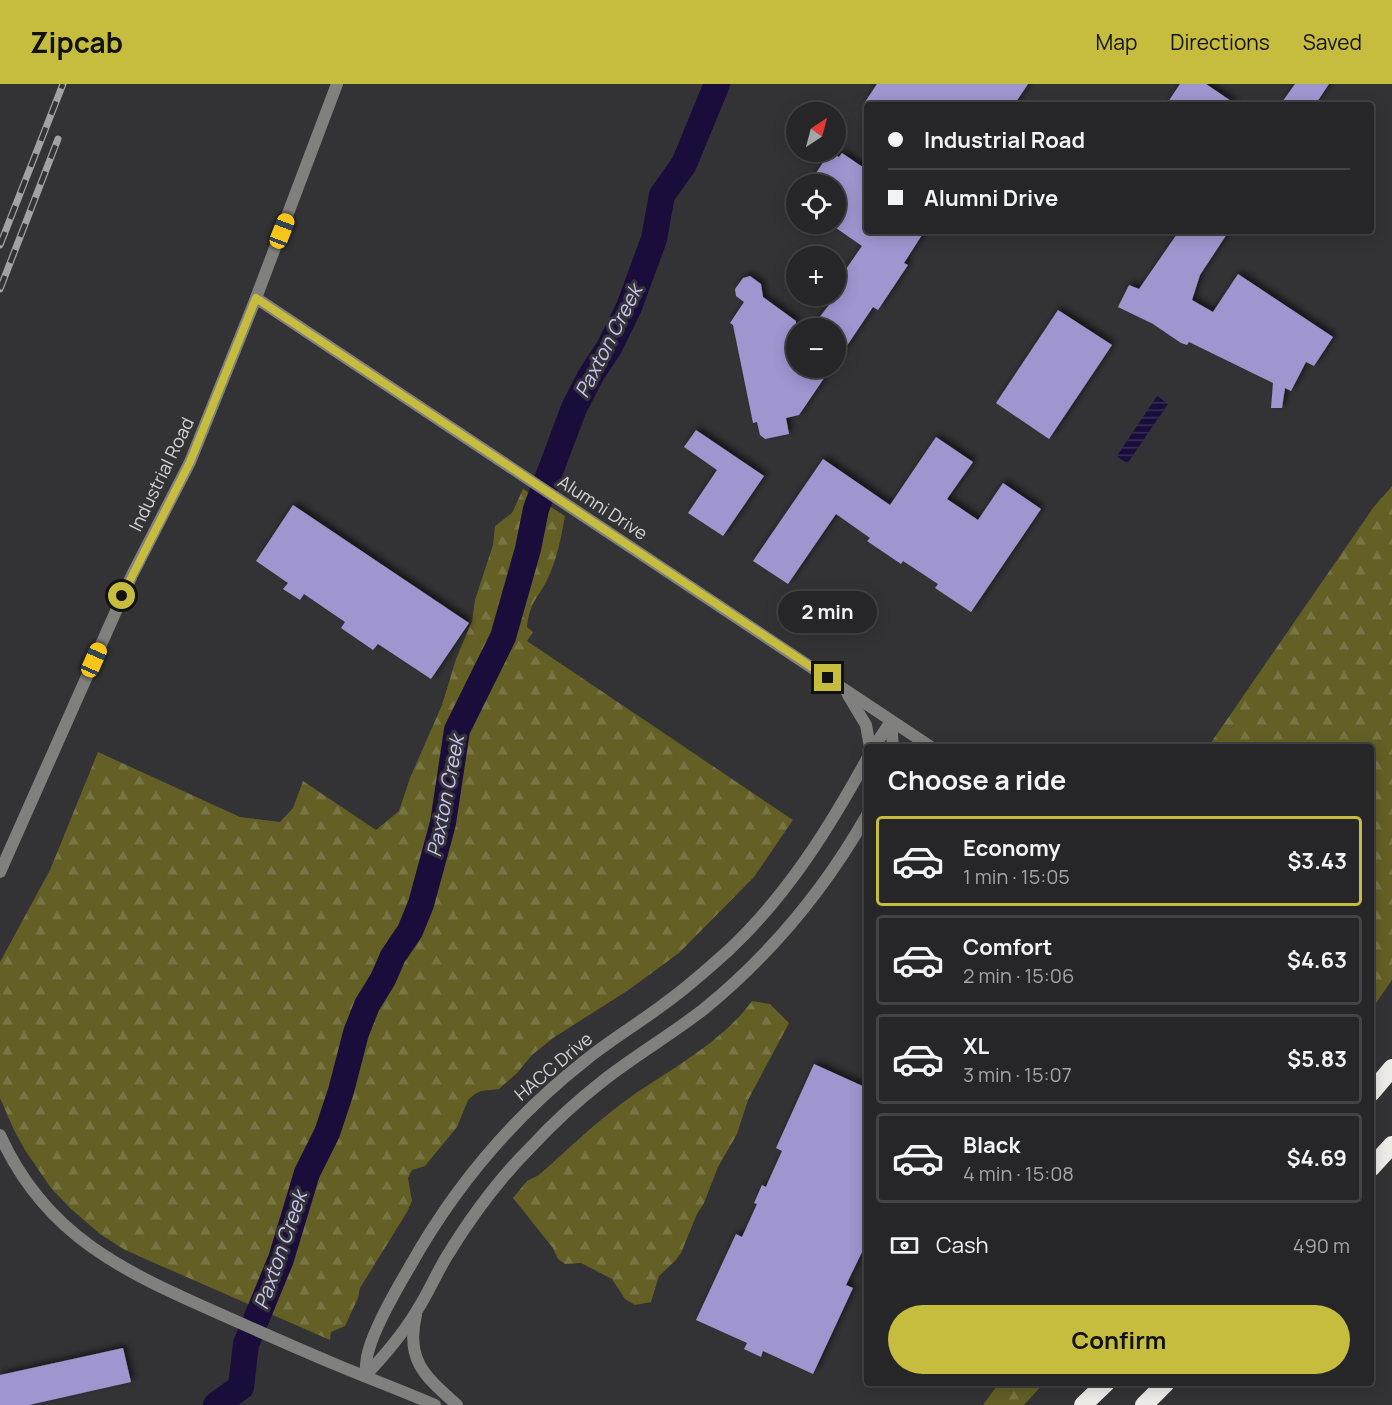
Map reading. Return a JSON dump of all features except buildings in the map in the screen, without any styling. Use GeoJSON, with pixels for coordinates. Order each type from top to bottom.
{"type":"FeatureCollection","features":[{"type":"Feature","properties":{"kind":"highway"},"geometry":{"type":"LineString","coordinates":[[1374,1089],[1392,1068]]}},
{"type":"Feature","properties":{"kind":"highway"},"geometry":{"type":"LineString","coordinates":[[1374,1165],[1392,1145]]}},
{"type":"Feature","properties":{"kind":"highway"},"geometry":{"type":"LineString","coordinates":[[1083,1405],[1103,1386]]}},
{"type":"Feature","properties":{"kind":"highway"},"geometry":{"type":"LineString","coordinates":[[1144,1405],[1163,1386]]}},
{"type":"Feature","properties":{"kind":"street","name":"Industrial Road"},"geometry":{"type":"LineString","coordinates":[[0,872],[132,575],[190,462],[338,84]]}},
{"type":"Feature","properties":{"kind":"street","name":"Alumni Drive"},"geometry":{"type":"LineString","coordinates":[[256,298],[926,744]]}},
{"type":"Feature","properties":{"kind":"street"},"geometry":{"type":"LineString","coordinates":[[844,689],[866,725],[871,744]]}},
{"type":"Feature","properties":{"kind":"street"},"geometry":{"type":"LineString","coordinates":[[874,744],[891,721]]}},
{"type":"Feature","properties":{"kind":"street"},"geometry":{"type":"LineString","coordinates":[[891,721],[893,744]]}},
{"type":"Feature","properties":{"kind":"street","name":"HACC Drive"},"geometry":{"type":"LineString","coordinates":[[365,1376],[368,1349],[392,1299],[429,1234],[462,1185],[509,1130],[560,1082],[587,1059],[686,988],[750,929],[783,892],[814,848],[864,764]]}},
{"type":"Feature","properties":{"kind":"street"},"geometry":{"type":"LineString","coordinates":[[365,1376],[385,1355],[417,1311],[464,1229],[529,1149],[604,1080],[703,1009],[750,967],[804,909],[844,854],[864,820]]}},
{"type":"Feature","properties":{"kind":"street"},"geometry":{"type":"LineString","coordinates":[[0,1135],[38,1196],[80,1239],[103,1256],[139,1277],[276,1339],[435,1405]]}},
{"type":"Feature","properties":{"kind":"street"},"geometry":{"type":"LineString","coordinates":[[417,1311],[412,1339],[417,1361],[427,1377],[457,1405]]}},
{"type":"Feature","properties":{"kind":"green space"},"geometry":{"type":"Polygon","coordinates":[[[1392,486],[1392,980],[1374,1006],[1374,744],[1210,744],[1373,508],[1392,486]]]}},
{"type":"Feature","properties":{"kind":"green space"},"geometry":{"type":"Polygon","coordinates":[[[523,489],[565,516],[553,565],[530,612],[527,627],[533,632],[527,641],[793,820],[754,877],[679,953],[627,991],[553,1038],[532,1055],[499,1089],[481,1091],[468,1100],[457,1127],[425,1166],[412,1170],[408,1178],[412,1201],[407,1212],[360,1288],[358,1298],[345,1326],[331,1332],[330,1340],[125,1250],[100,1234],[51,1188],[25,1150],[0,1098],[0,962],[50,870],[98,752],[240,817],[280,822],[293,808],[303,781],[376,830],[399,811],[410,778],[442,705],[456,659],[472,621],[475,600],[493,545],[495,526],[512,513],[523,489]]]}},
{"type":"Feature","properties":{"kind":"green space"},"geometry":{"type":"Polygon","coordinates":[[[752,1001],[770,1004],[789,1023],[748,1100],[737,1134],[718,1167],[681,1253],[659,1276],[651,1302],[635,1305],[625,1299],[612,1279],[581,1263],[565,1264],[558,1259],[553,1248],[513,1198],[527,1181],[539,1175],[612,1111],[722,1033],[752,1001]]]}},
{"type":"Feature","properties":{"kind":"green space"},"geometry":{"type":"Polygon","coordinates":[[[997,1386],[1041,1386],[1024,1405],[983,1405],[997,1386]]]}},
{"type":"Feature","properties":{"kind":"shaded area"},"geometry":{"type":"Polygon","coordinates":[[[1157,396],[1168,404],[1127,464],[1117,456],[1157,396]]]}},
{"type":"Feature","properties":{"kind":"waterway","name":"Paxton Creek"},"geometry":{"type":"LineString","coordinates":[[216,1405],[241,1387],[246,1344],[281,1259],[307,1173],[327,1133],[356,1033],[367,1005],[383,979],[393,956],[410,931],[421,904],[443,823],[457,730],[503,637],[528,549],[536,509],[574,408],[591,375],[610,346],[629,307],[654,239],[662,195],[684,164],[717,84]]}},
{"type":"Feature","properties":{"kind":"railway"},"geometry":{"type":"LineString","coordinates":[[0,245],[63,84]]}},
{"type":"Feature","properties":{"kind":"railway"},"geometry":{"type":"LineString","coordinates":[[0,289],[58,139]]}},
{"type":"Feature","properties":{"kind":"route"},"geometry":{"type":"LineString","coordinates":[[122,596],[190,462],[256,298],[828,678]]}}]}
